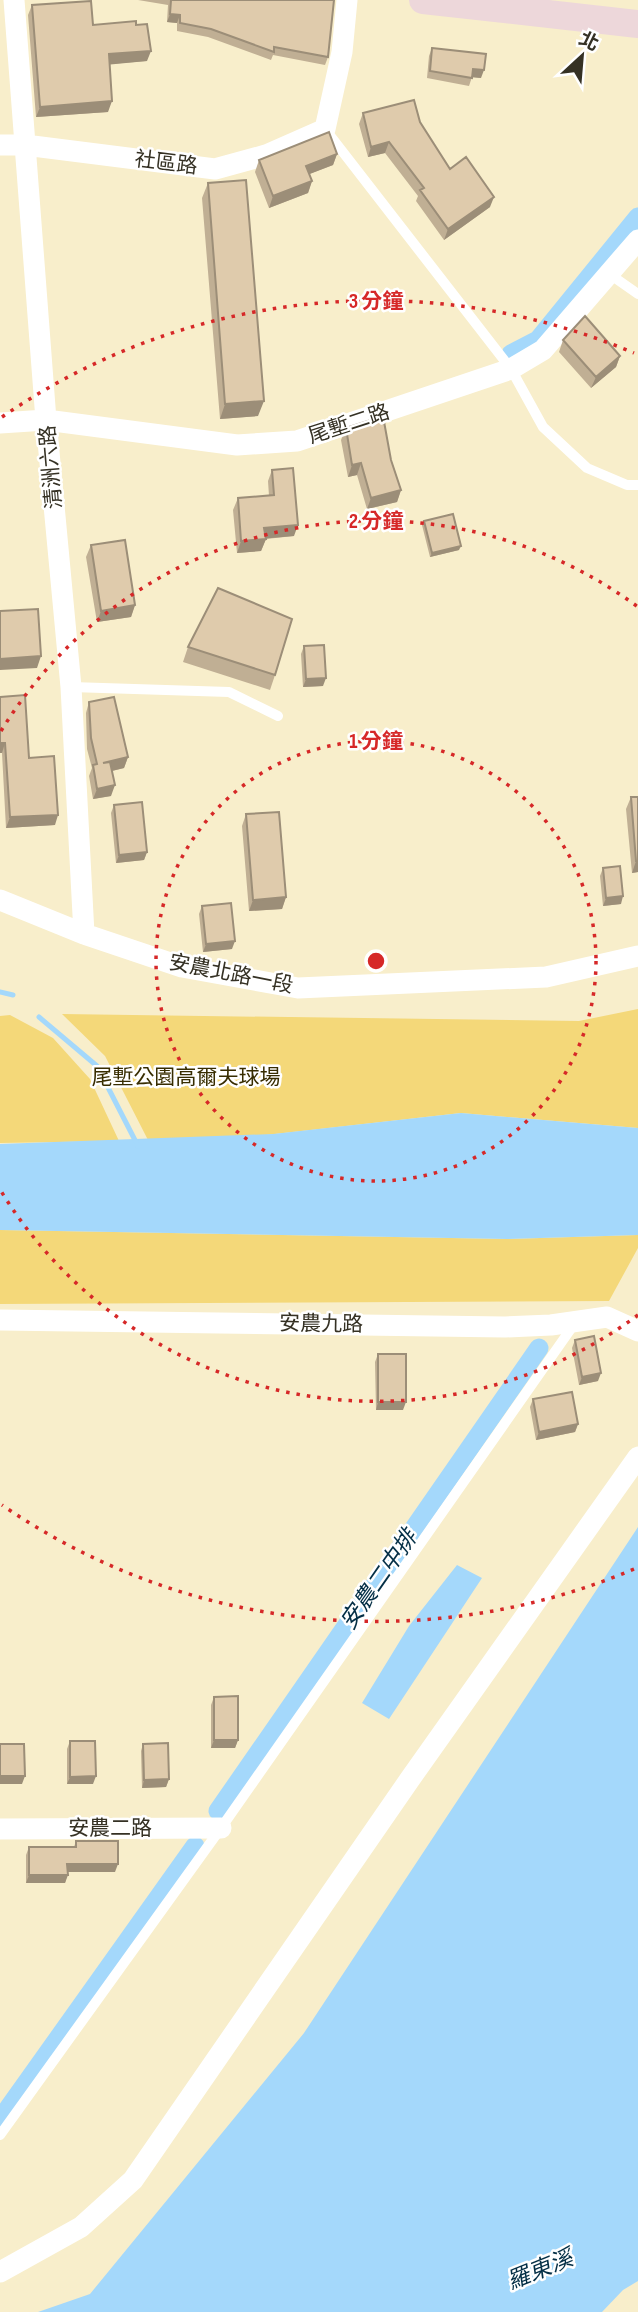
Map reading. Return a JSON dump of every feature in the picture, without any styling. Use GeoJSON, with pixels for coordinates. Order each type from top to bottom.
{"type":"FeatureCollection","features":[{"type":"Feature","properties":{"kind":"main road"},"geometry":{"type":"LineString","coordinates":[[423,0],[482,3],[638,24]]}},
{"type":"Feature","properties":{"kind":"street","name":"清洲六路"},"geometry":{"type":"LineString","coordinates":[[14,0],[46,420],[71,687],[84,934]]}},
{"type":"Feature","properties":{"kind":"street"},"geometry":{"type":"LineString","coordinates":[[325,129],[342,52],[346,0]]}},
{"type":"Feature","properties":{"kind":"street","name":"社區路"},"geometry":{"type":"LineString","coordinates":[[0,145],[25,145],[215,169],[266,155],[325,129]]}},
{"type":"Feature","properties":{"kind":"street","name":"尾塹二路"},"geometry":{"type":"LineString","coordinates":[[0,424],[46,420],[237,445],[298,441],[511,369],[543,350],[638,240]]}},
{"type":"Feature","properties":{"kind":"street","name":"安農北路一段"},"geometry":{"type":"LineString","coordinates":[[0,900],[84,934],[182,967],[298,989],[546,978],[638,956]]}},
{"type":"Feature","properties":{"kind":"street","name":"安農九路"},"geometry":{"type":"LineString","coordinates":[[0,1320],[505,1327],[607,1317],[638,1331]]}},
{"type":"Feature","properties":{"kind":"street"},"geometry":{"type":"LineString","coordinates":[[0,2272],[81,2227],[133,2180],[410,1779],[638,1457]]}},
{"type":"Feature","properties":{"kind":"street","name":"安農二路"},"geometry":{"type":"LineString","coordinates":[[0,1829],[221,1828]]}},
{"type":"Feature","properties":{"kind":"lane"},"geometry":{"type":"LineString","coordinates":[[325,129],[511,369],[543,427],[587,468],[627,485],[638,485]]}},
{"type":"Feature","properties":{"kind":"lane"},"geometry":{"type":"LineString","coordinates":[[608,273],[638,294]]}},
{"type":"Feature","properties":{"kind":"lane"},"geometry":{"type":"LineString","coordinates":[[71,687],[229,692],[278,716]]}},
{"type":"Feature","properties":{"kind":"lane"},"geometry":{"type":"LineString","coordinates":[[0,2135],[221,1828],[575,1322]]}},
{"type":"Feature","properties":{"kind":"green space","name":"尾塹公園高爾夫球場"},"geometry":{"type":"Polygon","coordinates":[[[638,1009],[638,1128],[461,1113],[266,1135],[148,1140],[105,1056],[62,1014],[579,1021],[638,1009]]]}},
{"type":"Feature","properties":{"kind":"green space","name":"尾塹公園高爾夫球場"},"geometry":{"type":"Polygon","coordinates":[[[10,1015],[53,1038],[90,1079],[119,1141],[0,1143],[0,1016],[10,1015]]]}},
{"type":"Feature","properties":{"kind":"green space"},"geometry":{"type":"Polygon","coordinates":[[[0,1230],[507,1239],[638,1235],[638,1248],[609,1301],[0,1304],[0,1230]]]}},
{"type":"Feature","properties":{"kind":"water"},"geometry":{"type":"Polygon","coordinates":[[[461,1113],[638,1128],[638,1235],[507,1239],[0,1230],[0,1144],[273,1134],[461,1113]]]}},
{"type":"Feature","properties":{"kind":"water","name":"羅東溪"},"geometry":{"type":"Polygon","coordinates":[[[638,1527],[638,2281],[623,2290],[602,2312],[38,2312],[90,2294],[304,2033],[638,1527]]]}},
{"type":"Feature","properties":{"kind":"water"},"geometry":{"type":"Polygon","coordinates":[[[457,1565],[482,1578],[389,1719],[362,1703],[409,1626],[457,1565]]]}},
{"type":"Feature","properties":{"kind":"building"},"geometry":{"type":"Polygon","coordinates":[[[171,0],[334,0],[328,57],[274,47],[274,52],[211,29],[180,23],[180,15],[170,14],[171,0]]]}},
{"type":"Feature","properties":{"kind":"building"},"geometry":{"type":"Polygon","coordinates":[[[91,1],[93,25],[136,21],[136,25],[147,24],[151,51],[109,54],[112,101],[40,107],[32,5],[91,1]]]}},
{"type":"Feature","properties":{"kind":"building"},"geometry":{"type":"Polygon","coordinates":[[[432,48],[486,54],[484,70],[473,69],[472,78],[430,71],[432,48]]]}},
{"type":"Feature","properties":{"kind":"building"},"geometry":{"type":"Polygon","coordinates":[[[414,100],[420,122],[450,169],[466,157],[494,197],[448,229],[420,190],[424,188],[389,142],[371,147],[363,113],[414,100]]]}},
{"type":"Feature","properties":{"kind":"building"},"geometry":{"type":"Polygon","coordinates":[[[329,132],[337,154],[306,166],[312,181],[273,196],[259,160],[329,132]]]}},
{"type":"Feature","properties":{"kind":"building"},"geometry":{"type":"Polygon","coordinates":[[[246,180],[264,401],[225,404],[208,183],[246,180]]]}},
{"type":"Feature","properties":{"kind":"building"},"geometry":{"type":"Polygon","coordinates":[[[585,316],[620,356],[596,377],[563,340],[585,316]]]}},
{"type":"Feature","properties":{"kind":"building"},"geometry":{"type":"Polygon","coordinates":[[[383,416],[391,460],[401,490],[371,498],[361,463],[352,465],[346,428],[383,416]]]}},
{"type":"Feature","properties":{"kind":"building"},"geometry":{"type":"Polygon","coordinates":[[[293,468],[298,525],[264,528],[266,539],[241,541],[238,498],[274,495],[272,470],[293,468]]]}},
{"type":"Feature","properties":{"kind":"building"},"geometry":{"type":"Polygon","coordinates":[[[453,514],[461,546],[432,553],[424,521],[453,514]]]}},
{"type":"Feature","properties":{"kind":"building"},"geometry":{"type":"Polygon","coordinates":[[[125,540],[135,605],[101,611],[91,545],[125,540]]]}},
{"type":"Feature","properties":{"kind":"building"},"geometry":{"type":"Polygon","coordinates":[[[218,588],[292,619],[275,675],[188,647],[218,588]]]}},
{"type":"Feature","properties":{"kind":"building"},"geometry":{"type":"Polygon","coordinates":[[[38,609],[41,656],[0,659],[0,611],[38,609]]]}},
{"type":"Feature","properties":{"kind":"building"},"geometry":{"type":"Polygon","coordinates":[[[324,645],[326,678],[306,679],[304,646],[324,645]]]}},
{"type":"Feature","properties":{"kind":"building"},"geometry":{"type":"Polygon","coordinates":[[[25,695],[29,758],[54,756],[58,815],[10,817],[5,743],[0,743],[0,697],[25,695]]]}},
{"type":"Feature","properties":{"kind":"building"},"geometry":{"type":"Polygon","coordinates":[[[114,697],[128,757],[103,763],[110,762],[115,785],[97,789],[93,765],[97,764],[91,738],[89,702],[114,697]]]}},
{"type":"Feature","properties":{"kind":"building"},"geometry":{"type":"Polygon","coordinates":[[[631,797],[638,797],[638,861],[636,861],[631,797]]]}},
{"type":"Feature","properties":{"kind":"building"},"geometry":{"type":"Polygon","coordinates":[[[142,802],[147,852],[119,855],[114,805],[142,802]]]}},
{"type":"Feature","properties":{"kind":"building"},"geometry":{"type":"Polygon","coordinates":[[[279,812],[286,897],[253,900],[246,814],[279,812]]]}},
{"type":"Feature","properties":{"kind":"building"},"geometry":{"type":"Polygon","coordinates":[[[620,866],[623,896],[606,898],[603,868],[620,866]]]}},
{"type":"Feature","properties":{"kind":"building"},"geometry":{"type":"Polygon","coordinates":[[[231,903],[235,941],[206,944],[202,906],[231,903]]]}},
{"type":"Feature","properties":{"kind":"building"},"geometry":{"type":"Polygon","coordinates":[[[594,1336],[601,1373],[582,1377],[575,1340],[594,1336]]]}},
{"type":"Feature","properties":{"kind":"building"},"geometry":{"type":"Polygon","coordinates":[[[378,1354],[406,1354],[406,1402],[378,1402],[378,1354]]]}},
{"type":"Feature","properties":{"kind":"building"},"geometry":{"type":"Polygon","coordinates":[[[572,1392],[578,1424],[539,1432],[533,1399],[572,1392]]]}},
{"type":"Feature","properties":{"kind":"building"},"geometry":{"type":"Polygon","coordinates":[[[238,1696],[238,1740],[214,1740],[214,1697],[238,1696]]]}},
{"type":"Feature","properties":{"kind":"building"},"geometry":{"type":"Polygon","coordinates":[[[70,1741],[95,1741],[96,1776],[70,1777],[70,1741]]]}},
{"type":"Feature","properties":{"kind":"building"},"geometry":{"type":"Polygon","coordinates":[[[168,1743],[169,1779],[144,1780],[143,1744],[168,1743]]]}},
{"type":"Feature","properties":{"kind":"building"},"geometry":{"type":"Polygon","coordinates":[[[0,1744],[24,1744],[25,1776],[0,1776],[0,1744]]]}},
{"type":"Feature","properties":{"kind":"building"},"geometry":{"type":"Polygon","coordinates":[[[76,1841],[118,1841],[118,1864],[67,1864],[68,1875],[29,1875],[29,1847],[76,1847],[76,1841]]]}},
{"type":"Feature","properties":{"kind":"waterway"},"geometry":{"type":"LineString","coordinates":[[511,354],[538,340],[638,217]]}},
{"type":"Feature","properties":{"kind":"waterway"},"geometry":{"type":"LineString","coordinates":[[0,992],[13,995]]}},
{"type":"Feature","properties":{"kind":"waterway"},"geometry":{"type":"LineString","coordinates":[[39,1017],[97,1066],[138,1146]]}},
{"type":"Feature","properties":{"kind":"waterway","name":"安農二中排"},"geometry":{"type":"LineString","coordinates":[[218,1811],[539,1348]]}},
{"type":"Feature","properties":{"kind":"waterway","name":"安農二中排"},"geometry":{"type":"LineString","coordinates":[[0,2120],[195,1846]]}}]}
